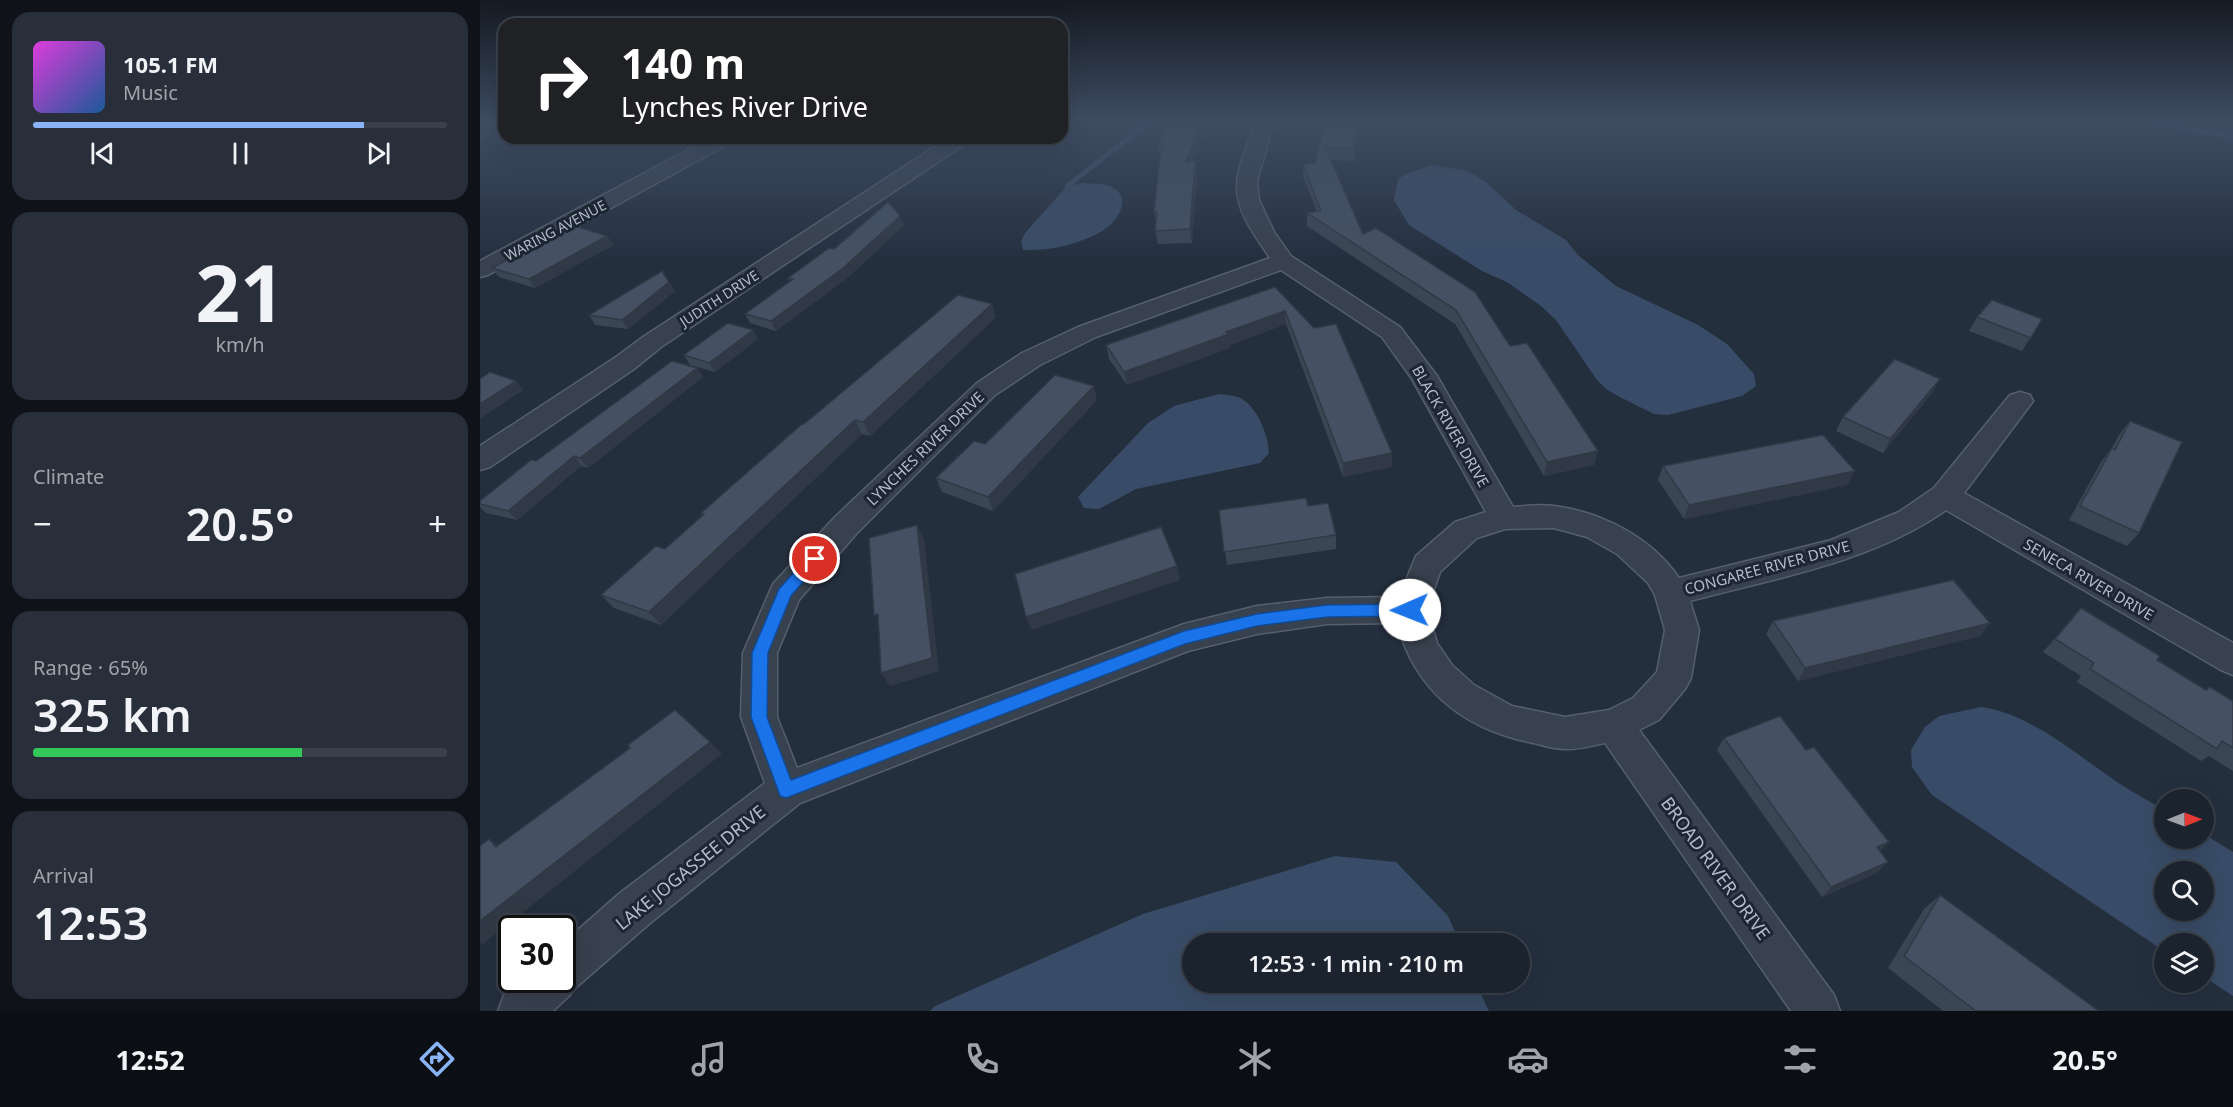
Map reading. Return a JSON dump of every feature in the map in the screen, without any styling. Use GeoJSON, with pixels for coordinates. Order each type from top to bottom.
{"type":"FeatureCollection","features":[{"type":"Feature","properties":{"kind":"street","name":"WARING AVENUE"},"geometry":{"type":"LineString","coordinates":[[480,270],[671,167]]}},
{"type":"Feature","properties":{"kind":"street","name":"JUDITH DRIVE"},"geometry":{"type":"LineString","coordinates":[[480,460],[534,422],[567,403],[652,342],[917,167]]}},
{"type":"Feature","properties":{"kind":"street","name":"BLACK RIVER DRIVE"},"geometry":{"type":"LineString","coordinates":[[1251,167],[1247,180],[1248,200],[1263,232],[1283,261],[1391,332],[1424,376],[1504,518]]}},
{"type":"Feature","properties":{"kind":"street","name":"LYNCHES RIVER DRIVE"},"geometry":{"type":"LineString","coordinates":[[786,790],[759,717],[760,653],[785,593],[846,525],[986,389],[1031,359],[1087,332],[1283,261]]}},
{"type":"Feature","properties":{"kind":"street","name":"CONGAREE RIVER DRIVE"},"geometry":{"type":"LineString","coordinates":[[1671,593],[1837,550],[1910,520],[1945,496],[2020,400]]}},
{"type":"Feature","properties":{"kind":"street","name":"SENECA RIVER DRIVE"},"geometry":{"type":"LineString","coordinates":[[1945,496],[2233,660]]}},
{"type":"Feature","properties":{"kind":"street"},"geometry":{"type":"LineString","coordinates":[[1554,517],[1596,528],[1628,546],[1659,574],[1671,593],[1682,630],[1673,678],[1646,709],[1614,725],[1565,733],[1505,721],[1461,696],[1440,676],[1421,648],[1410,610],[1427,565],[1466,530],[1504,518],[1554,517]]}},
{"type":"Feature","properties":{"kind":"street","name":"LAKE JOGASSEE DRIVE"},"geometry":{"type":"LineString","coordinates":[[576,961],[635,908],[786,790],[1184,638],[1257,620],[1327,611],[1410,610]]}},
{"type":"Feature","properties":{"kind":"street","name":"BROAD RIVER DRIVE"},"geometry":{"type":"LineString","coordinates":[[1614,725],[1818,1011]]}},
{"type":"Feature","properties":{"kind":"street"},"geometry":{"type":"LineString","coordinates":[[520,1011],[540,993]]}},
{"type":"Feature","properties":{"kind":"water"},"geometry":{"type":"Polygon","coordinates":[[[1426,167],[1468,171],[1486,182],[1516,210],[1566,240],[1578,255],[1616,286],[1698,325],[1727,344],[1754,374],[1756,386],[1742,396],[1668,415],[1654,414],[1606,389],[1597,380],[1556,320],[1541,306],[1507,282],[1482,271],[1409,225],[1394,200],[1398,179],[1426,167]]]}},
{"type":"Feature","properties":{"kind":"water"},"geometry":{"type":"Polygon","coordinates":[[[1084,183],[1107,185],[1121,195],[1121,209],[1112,223],[1099,233],[1072,244],[1023,250],[1021,241],[1025,233],[1067,186],[1084,183]]]}},
{"type":"Feature","properties":{"kind":"water"},"geometry":{"type":"Polygon","coordinates":[[[1219,394],[1238,397],[1251,406],[1256,413],[1264,429],[1269,453],[1260,463],[1136,489],[1099,509],[1084,508],[1078,497],[1148,423],[1174,406],[1219,394]]]}},
{"type":"Feature","properties":{"kind":"water"},"geometry":{"type":"Polygon","coordinates":[[[1981,707],[2017,717],[2035,726],[2117,782],[2154,804],[2154,849],[2214,849],[2214,840],[2233,852],[2233,996],[2214,984],[2214,933],[2154,933],[2154,944],[1932,795],[1912,767],[1911,750],[1925,727],[1939,716],[1981,707]]]}},
{"type":"Feature","properties":{"kind":"water"},"geometry":{"type":"Polygon","coordinates":[[[1335,856],[1396,862],[1448,916],[1456,933],[1182,933],[1182,993],[1481,993],[1489,1011],[930,1011],[935,1006],[1143,914],[1335,856]]]}},
{"type":"Feature","properties":{"kind":"building"},"geometry":{"type":"Polygon","coordinates":[[[1159,167],[1195,167],[1190,229],[1155,231],[1157,212],[1154,212],[1159,167]]]}},
{"type":"Feature","properties":{"kind":"building"},"geometry":{"type":"Polygon","coordinates":[[[1304,167],[1334,167],[1363,234],[1376,228],[1475,292],[1510,346],[1527,343],[1598,451],[1547,462],[1456,310],[1307,213],[1321,211],[1304,167]]]}},
{"type":"Feature","properties":{"kind":"building"},"geometry":{"type":"Polygon","coordinates":[[[888,202],[900,216],[842,269],[771,321],[745,314],[793,279],[788,278],[829,248],[834,249],[888,202]]]}},
{"type":"Feature","properties":{"kind":"building"},"geometry":{"type":"Polygon","coordinates":[[[572,225],[607,236],[529,279],[492,268],[572,225]]]}},
{"type":"Feature","properties":{"kind":"building"},"geometry":{"type":"Polygon","coordinates":[[[662,271],[669,282],[622,320],[589,315],[662,271]]]}},
{"type":"Feature","properties":{"kind":"building"},"geometry":{"type":"Polygon","coordinates":[[[1275,287],[1314,328],[1336,324],[1392,453],[1343,463],[1285,311],[1124,372],[1106,345],[1275,287]]]}},
{"type":"Feature","properties":{"kind":"building"},"geometry":{"type":"Polygon","coordinates":[[[958,295],[992,304],[863,422],[855,420],[649,612],[601,595],[656,546],[665,549],[704,514],[701,513],[802,424],[958,295]]]}},
{"type":"Feature","properties":{"kind":"building"},"geometry":{"type":"Polygon","coordinates":[[[1992,300],[2042,319],[2031,338],[1977,317],[1992,300]]]}},
{"type":"Feature","properties":{"kind":"building"},"geometry":{"type":"Polygon","coordinates":[[[728,323],[753,330],[709,363],[684,355],[728,323]]]}},
{"type":"Feature","properties":{"kind":"building"},"geometry":{"type":"Polygon","coordinates":[[[1895,359],[1940,379],[1890,439],[1843,417],[1895,359]]]}},
{"type":"Feature","properties":{"kind":"building"},"geometry":{"type":"Polygon","coordinates":[[[672,361],[697,368],[580,458],[574,456],[508,511],[480,504],[480,501],[531,460],[536,461],[672,361]]]}},
{"type":"Feature","properties":{"kind":"building"},"geometry":{"type":"Polygon","coordinates":[[[490,372],[516,381],[480,404],[480,379],[490,372]]]}},
{"type":"Feature","properties":{"kind":"building"},"geometry":{"type":"Polygon","coordinates":[[[1055,375],[1094,386],[988,497],[936,478],[974,441],[985,444],[1055,375]]]}},
{"type":"Feature","properties":{"kind":"building"},"geometry":{"type":"Polygon","coordinates":[[[2130,421],[2182,442],[2139,533],[2080,506],[2112,448],[2115,450],[2130,421]]]}},
{"type":"Feature","properties":{"kind":"building"},"geometry":{"type":"Polygon","coordinates":[[[1823,435],[1855,471],[1689,505],[1663,466],[1823,435]]]}},
{"type":"Feature","properties":{"kind":"building"},"geometry":{"type":"Polygon","coordinates":[[[1306,498],[1308,506],[1328,503],[1336,535],[1224,552],[1219,510],[1306,498]]]}},
{"type":"Feature","properties":{"kind":"building"},"geometry":{"type":"Polygon","coordinates":[[[917,525],[932,658],[881,673],[878,614],[874,615],[869,538],[917,525]]]}},
{"type":"Feature","properties":{"kind":"building"},"geometry":{"type":"Polygon","coordinates":[[[1161,527],[1177,566],[1026,617],[1015,574],[1161,527]]]}},
{"type":"Feature","properties":{"kind":"building"},"geometry":{"type":"Polygon","coordinates":[[[1953,580],[1990,623],[1805,668],[1773,621],[1953,580]]]}},
{"type":"Feature","properties":{"kind":"building"},"geometry":{"type":"Polygon","coordinates":[[[2081,608],[2160,656],[2157,660],[2206,690],[2210,687],[2233,701],[2233,748],[2222,741],[2217,749],[2090,669],[2094,663],[2055,639],[2081,608]]]}},
{"type":"Feature","properties":{"kind":"building"},"geometry":{"type":"Polygon","coordinates":[[[675,710],[710,742],[480,921],[480,846],[489,839],[496,847],[630,748],[628,745],[675,710]]]}},
{"type":"Feature","properties":{"kind":"building"},"geometry":{"type":"Polygon","coordinates":[[[1780,716],[1806,750],[1814,747],[1889,842],[1877,847],[1888,862],[1831,887],[1724,738],[1780,716]]]}},
{"type":"Feature","properties":{"kind":"building"},"geometry":{"type":"Polygon","coordinates":[[[1940,895],[2099,1011],[1976,1011],[1904,956],[1940,895]]]}},
{"type":"Feature","properties":{"kind":"waterway"},"geometry":{"type":"LineString","coordinates":[[1067,186],[1091,167]]}},
{"type":"Feature","properties":{"kind":"route"},"geometry":{"type":"LineString","coordinates":[[815,559],[785,593],[760,653],[759,717],[786,790],[1184,638],[1257,620],[1327,611],[1410,610]]}}]}
